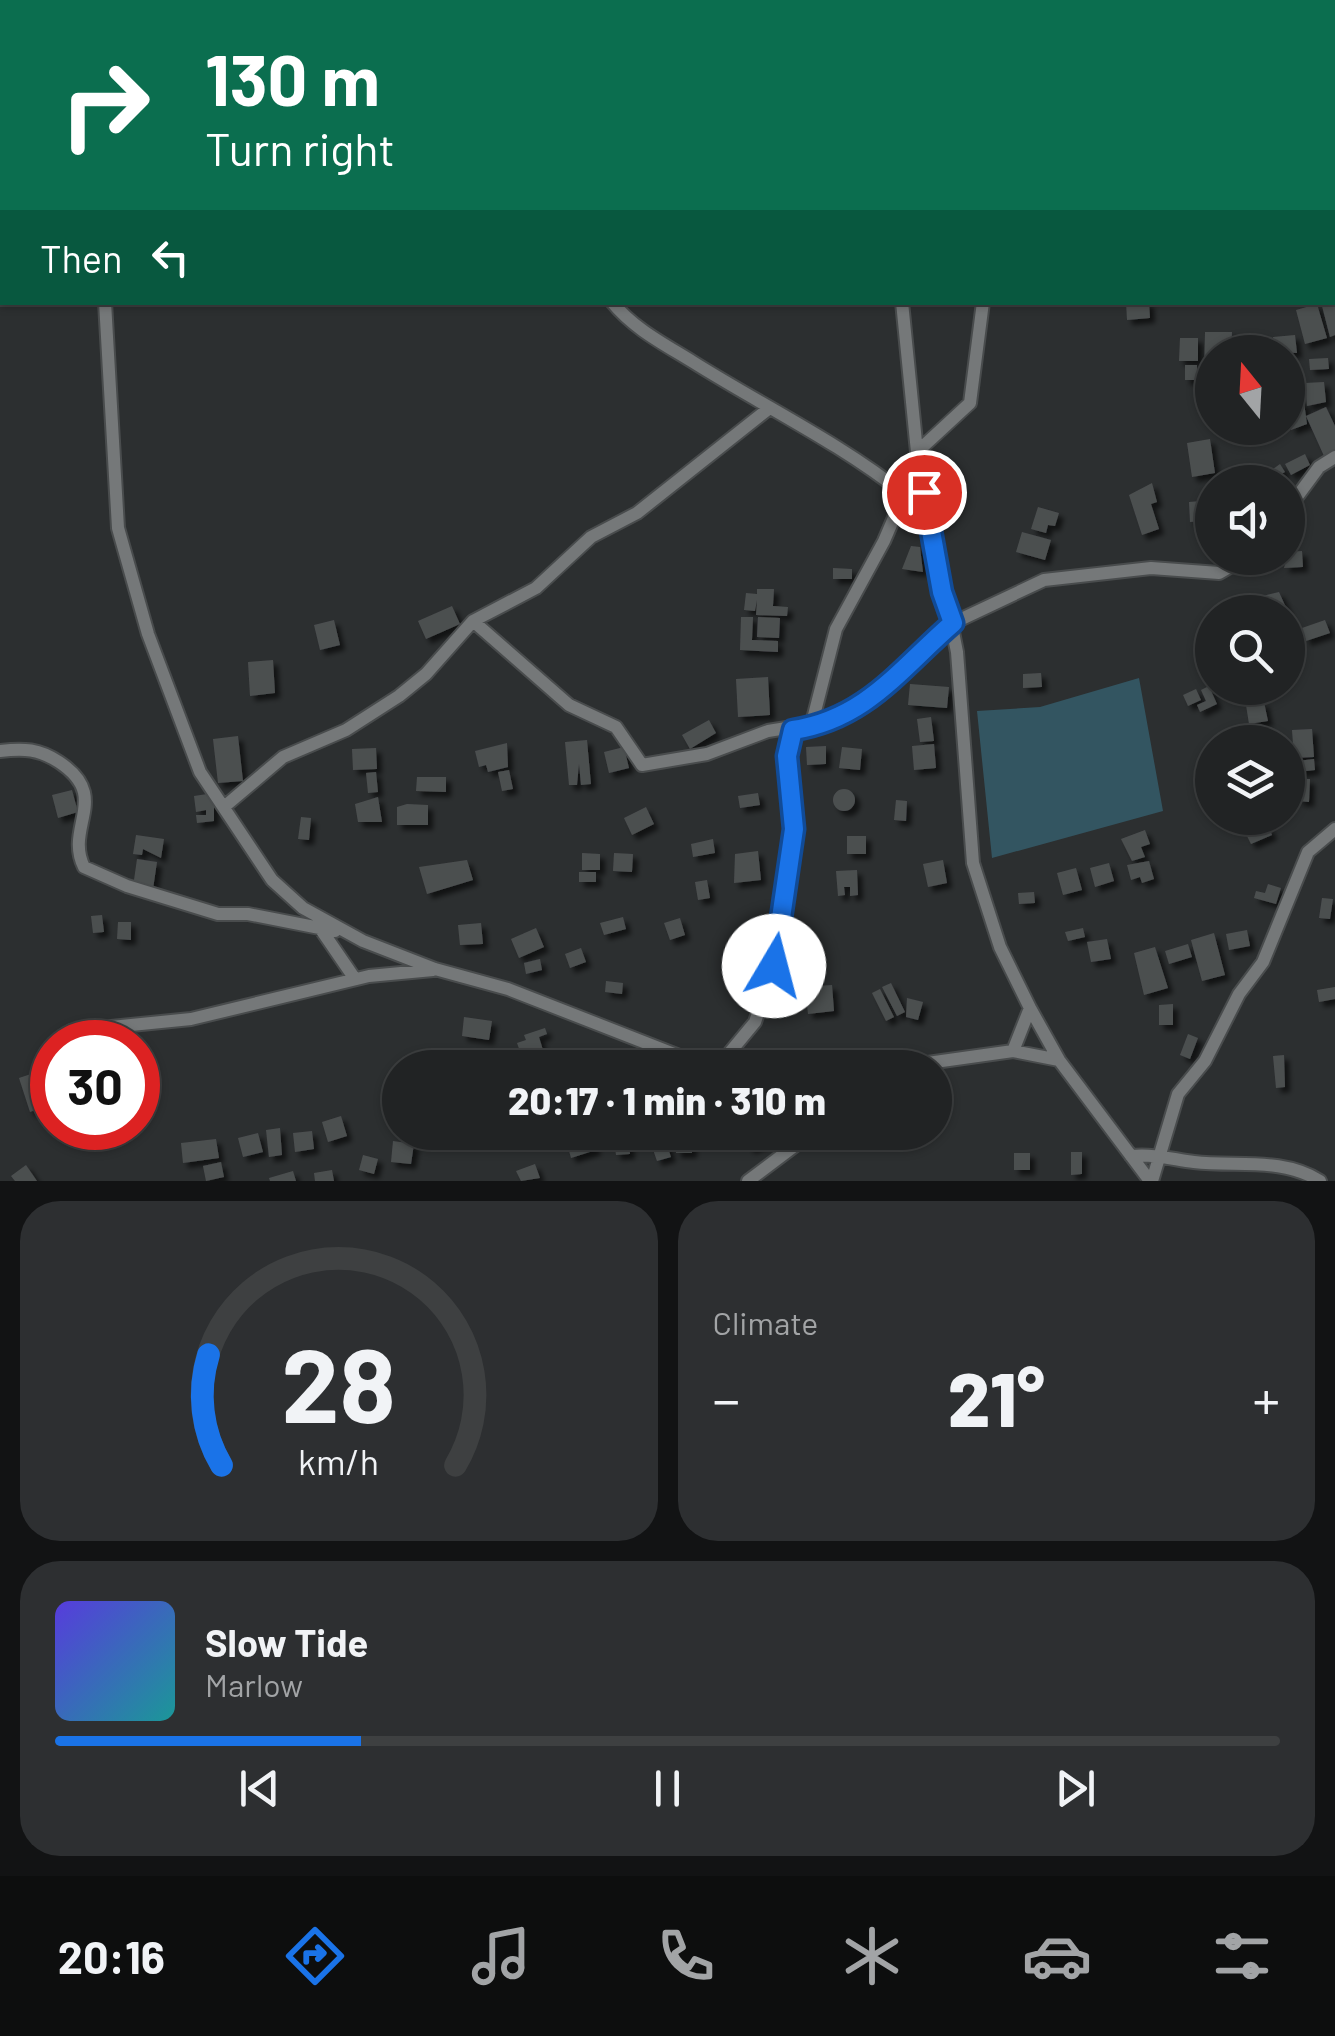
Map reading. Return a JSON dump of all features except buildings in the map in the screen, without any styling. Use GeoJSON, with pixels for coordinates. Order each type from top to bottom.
{"type":"FeatureCollection","features":[{"type":"Feature","properties":{"kind":"street"},"geometry":{"type":"LineString","coordinates":[[105,305],[118,528],[175,711],[200,772],[242,841],[272,880],[304,908],[347,934]]}},
{"type":"Feature","properties":{"kind":"street"},"geometry":{"type":"LineString","coordinates":[[615,305],[632,324],[767,410],[875,471],[904,494]]}},
{"type":"Feature","properties":{"kind":"street"},"geometry":{"type":"LineString","coordinates":[[906,305],[918,456],[942,592],[953,623],[973,862],[1000,947],[1059,1060],[1151,1181]]}},
{"type":"Feature","properties":{"kind":"street"},"geometry":{"type":"LineString","coordinates":[[811,727],[836,630],[884,541],[918,456],[970,403],[983,305]]}},
{"type":"Feature","properties":{"kind":"street"},"geometry":{"type":"LineString","coordinates":[[224,807],[283,757],[346,730],[399,696],[426,674],[473,621],[536,588],[592,537],[636,513],[767,410]]}},
{"type":"Feature","properties":{"kind":"street"},"geometry":{"type":"LineString","coordinates":[[1305,486],[1319,467],[1335,457]]}},
{"type":"Feature","properties":{"kind":"street"},"geometry":{"type":"LineString","coordinates":[[473,621],[569,705],[616,727],[642,765],[707,754],[754,735],[836,720],[865,704],[953,623],[1052,577],[1151,568],[1195,571]]}},
{"type":"Feature","properties":{"kind":"street"},"geometry":{"type":"LineString","coordinates":[[728,1050],[759,1014],[774,966],[794,829],[787,756],[793,730]]}},
{"type":"Feature","properties":{"kind":"street"},"geometry":{"type":"LineString","coordinates":[[1,750],[45,752],[81,778],[86,796],[80,856],[84,867],[208,911],[248,914],[347,934],[436,970],[508,989],[666,1050]]}},
{"type":"Feature","properties":{"kind":"street"},"geometry":{"type":"LineString","coordinates":[[1151,1181],[1178,1094],[1205,1062],[1239,994],[1263,962],[1306,856],[1335,829]]}},
{"type":"Feature","properties":{"kind":"street"},"geometry":{"type":"LineString","coordinates":[[304,908],[355,979]]}},
{"type":"Feature","properties":{"kind":"street"},"geometry":{"type":"LineString","coordinates":[[392,972],[406,955]]}},
{"type":"Feature","properties":{"kind":"street"},"geometry":{"type":"LineString","coordinates":[[160,1023],[191,1020],[355,979],[436,970]]}},
{"type":"Feature","properties":{"kind":"street"},"geometry":{"type":"LineString","coordinates":[[1013,1052],[1030,1008]]}},
{"type":"Feature","properties":{"kind":"street"},"geometry":{"type":"LineString","coordinates":[[952,1060],[1013,1052],[1059,1060]]}},
{"type":"Feature","properties":{"kind":"street"},"geometry":{"type":"LineString","coordinates":[[748,1181],[789,1150]]}},
{"type":"Feature","properties":{"kind":"street"},"geometry":{"type":"LineString","coordinates":[[1131,1156],[1159,1154],[1190,1162],[1275,1164],[1306,1172],[1320,1181]]}},
{"type":"Feature","properties":{"kind":"shaded area"},"geometry":{"type":"Polygon","coordinates":[[[1139,678],[1163,811],[992,858],[977,711],[1040,707],[1139,678]]]}},
{"type":"Feature","properties":{"kind":"route"},"geometry":{"type":"LineString","coordinates":[[774,966],[794,829],[787,767],[793,730],[820,726],[865,704],[953,623],[942,592],[924,492]]}}]}
